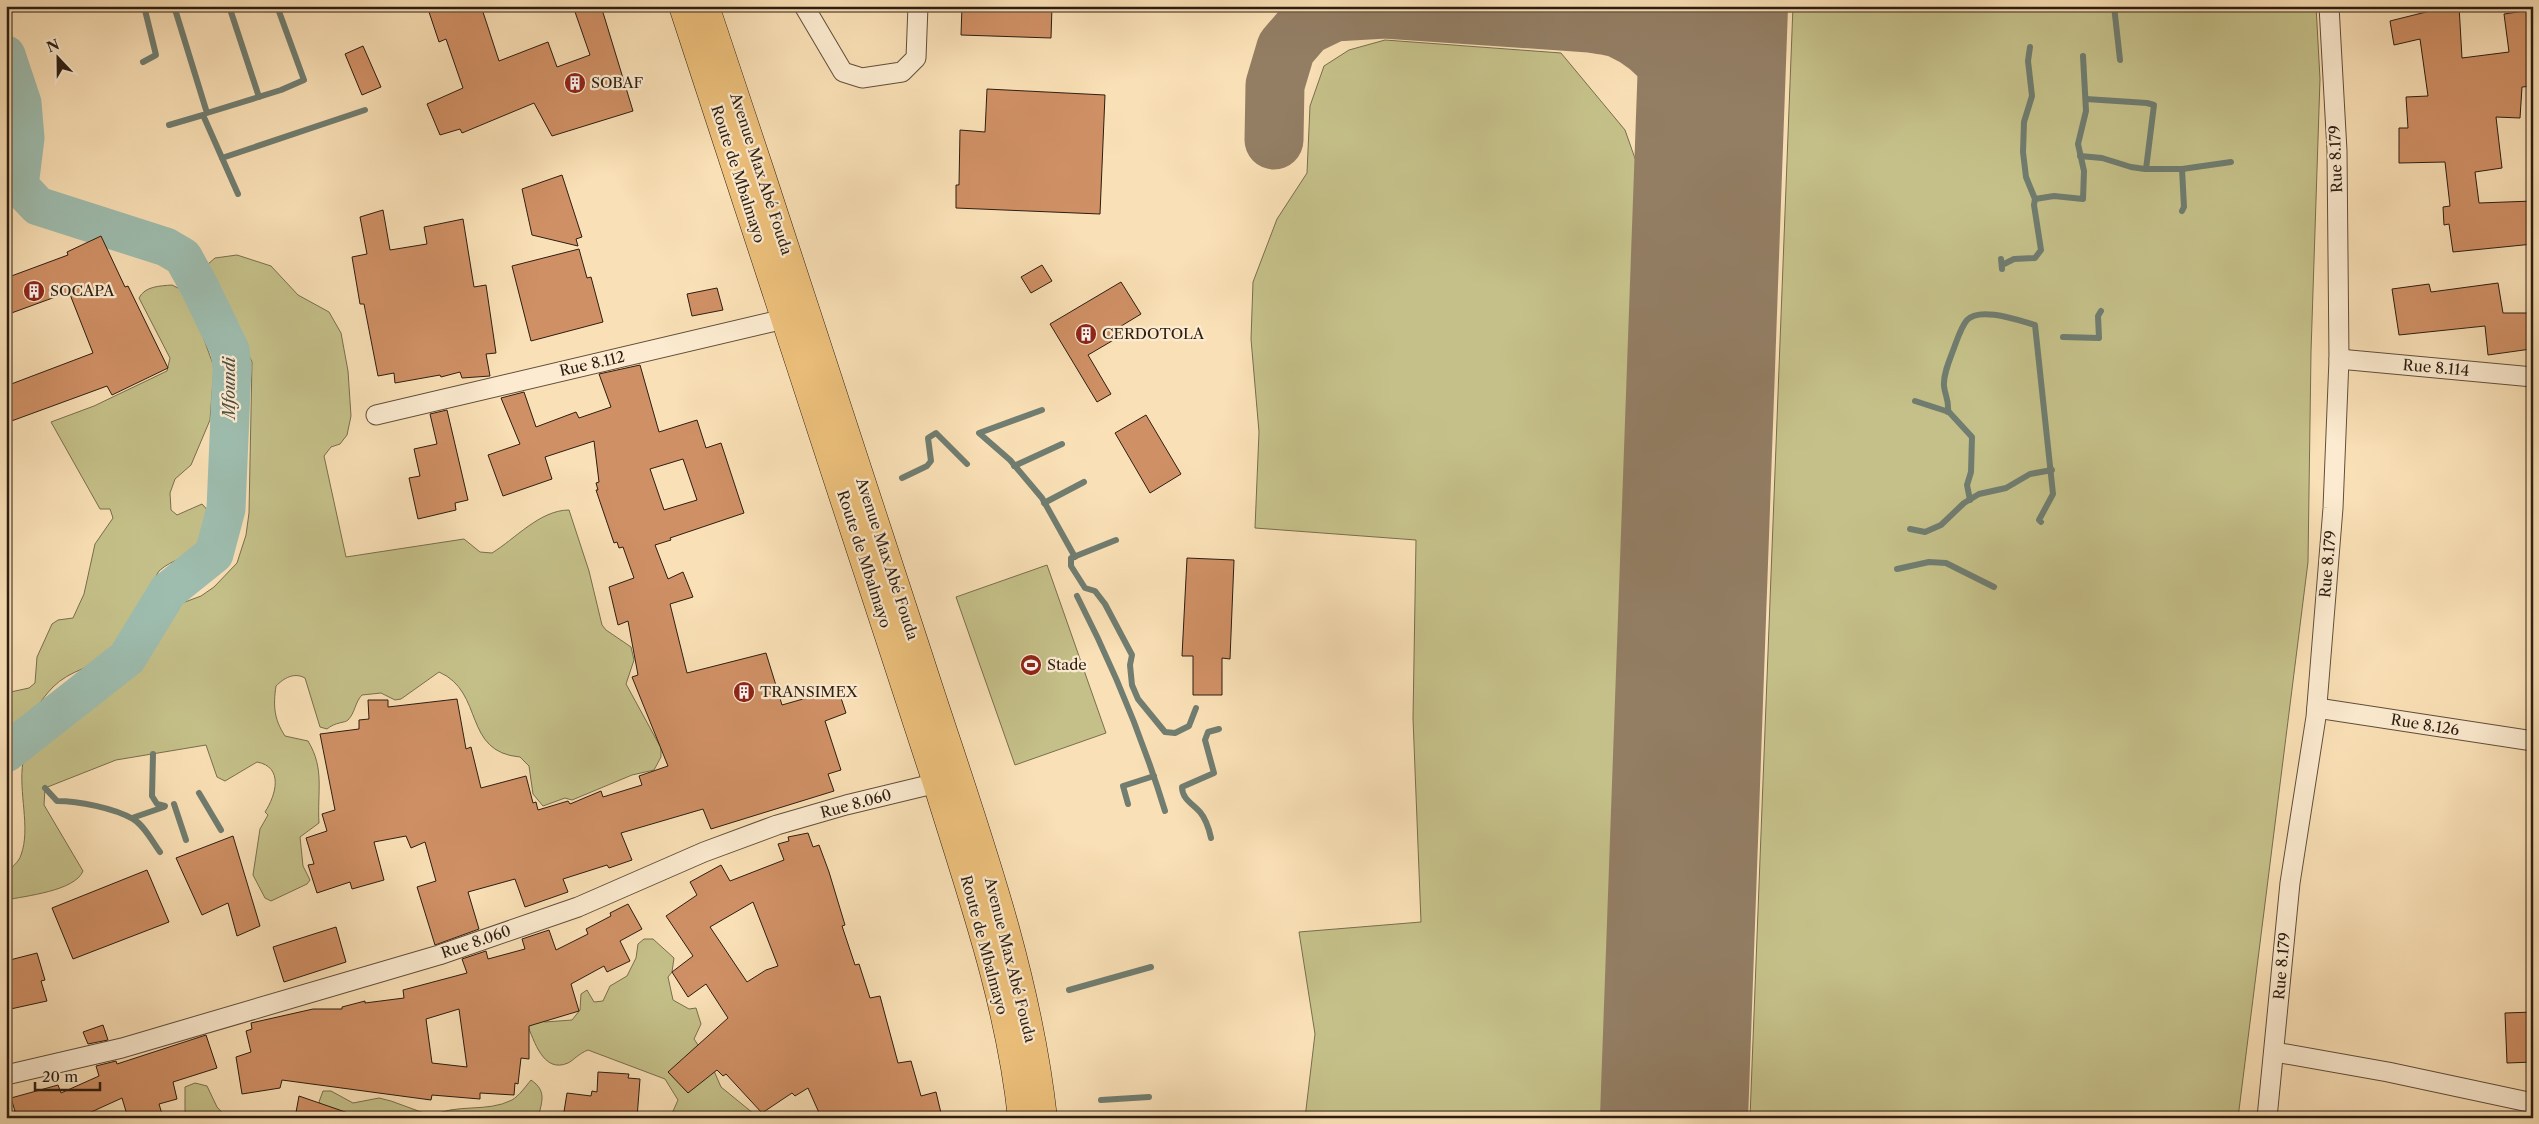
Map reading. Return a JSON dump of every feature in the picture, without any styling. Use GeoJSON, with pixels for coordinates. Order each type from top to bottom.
{"type":"FeatureCollection","features":[{"type":"Feature","properties":{"kind":"highway","name":"Route de Mbalmayo"},"geometry":{"type":"LineString","coordinates":[[683,6],[797,316],[976,908],[1003,1007],[1022,1118]]}},
{"type":"Feature","properties":{"kind":"highway","name":"Avenue Max Abé Fouda"},"geometry":{"type":"LineString","coordinates":[[705,6],[797,316],[999,905],[1024,1009],[1043,1118]]}},
{"type":"Feature","properties":{"kind":"street"},"geometry":{"type":"LineString","coordinates":[[804,6],[843,72],[862,78],[902,72],[916,58],[918,6]]}},
{"type":"Feature","properties":{"kind":"street","name":"Rue 8.179"},"geometry":{"type":"LineString","coordinates":[[2267,1118],[2290,883],[2317,708],[2333,508],[2339,359],[2337,151],[2329,6]]}},
{"type":"Feature","properties":{"kind":"street","name":"Rue 8.112"},"geometry":{"type":"LineString","coordinates":[[376,415],[797,316]]}},
{"type":"Feature","properties":{"kind":"street","name":"Rue 8.114"},"geometry":{"type":"LineString","coordinates":[[2339,359],[2533,377]]}},
{"type":"Feature","properties":{"kind":"street","name":"Rue 8.126"},"geometry":{"type":"LineString","coordinates":[[2317,708],[2533,741]]}},
{"type":"Feature","properties":{"kind":"street","name":"Rue 8.060"},"geometry":{"type":"LineString","coordinates":[[6,1075],[122,1048],[439,955],[578,906],[704,852],[778,825],[937,783]]}},
{"type":"Feature","properties":{"kind":"street"},"geometry":{"type":"LineString","coordinates":[[2274,1052],[2388,1072],[2533,1103]]}},
{"type":"Feature","properties":{"kind":"shaded area"},"geometry":{"type":"Polygon","coordinates":[[[1793,6],[2316,6],[2320,79],[2311,352],[2308,562],[2238,1118],[2132,1118],[2051,1115],[2046,1118],[1750,1118],[1793,6]]]}},
{"type":"Feature","properties":{"kind":"shaded area"},"geometry":{"type":"Polygon","coordinates":[[[1385,40],[1561,53],[1625,130],[1644,184],[1609,1118],[1305,1118],[1315,1034],[1299,932],[1421,922],[1413,718],[1416,540],[1255,528],[1259,432],[1251,339],[1253,282],[1277,219],[1307,173],[1310,106],[1324,66],[1349,50],[1385,40]]]}},
{"type":"Feature","properties":{"kind":"shaded area"},"geometry":{"type":"Polygon","coordinates":[[[237,255],[271,266],[298,295],[329,312],[341,333],[348,371],[351,416],[347,435],[340,444],[331,447],[324,456],[346,557],[464,539],[480,552],[492,553],[538,520],[558,511],[569,510],[589,571],[602,625],[606,630],[631,647],[634,660],[626,684],[661,748],[661,757],[654,770],[632,775],[572,800],[565,798],[543,806],[533,794],[529,766],[520,757],[502,753],[489,744],[481,733],[463,693],[453,681],[439,672],[401,699],[395,700],[381,693],[362,695],[348,720],[327,729],[320,727],[305,678],[293,676],[286,678],[276,686],[275,706],[279,724],[285,736],[308,741],[317,761],[319,823],[300,837],[303,866],[310,880],[307,884],[271,901],[265,898],[253,875],[260,829],[268,815],[265,812],[274,790],[274,776],[266,765],[257,762],[225,781],[217,777],[206,745],[116,760],[45,788],[44,805],[83,871],[78,878],[60,888],[6,900],[6,873],[19,860],[24,844],[23,762],[75,700],[92,689],[110,685],[126,675],[149,644],[158,637],[169,613],[177,605],[201,596],[214,587],[237,563],[246,535],[249,513],[252,362],[209,274],[208,264],[215,258],[237,255]]]}},
{"type":"Feature","properties":{"kind":"shaded area"},"geometry":{"type":"Polygon","coordinates":[[[172,285],[180,289],[189,298],[214,367],[210,420],[191,465],[175,479],[170,493],[171,510],[177,515],[202,504],[211,514],[206,545],[170,563],[159,571],[111,655],[60,681],[27,719],[7,732],[6,693],[29,688],[35,683],[37,657],[52,624],[58,620],[73,618],[84,594],[95,544],[113,518],[110,509],[100,509],[51,422],[94,406],[167,371],[170,358],[139,298],[149,289],[172,285]]]}},
{"type":"Feature","properties":{"kind":"shaded area","name":"Stade"},"geometry":{"type":"Polygon","coordinates":[[[1047,565],[1106,733],[1015,765],[956,597],[1047,565]]]}},
{"type":"Feature","properties":{"kind":"shaded area"},"geometry":{"type":"Polygon","coordinates":[[[644,939],[653,939],[674,958],[672,972],[668,977],[673,1000],[689,1009],[696,1008],[701,1024],[694,1039],[711,1064],[721,1087],[759,1118],[670,1118],[678,1100],[665,1079],[588,1050],[568,1063],[559,1065],[552,1064],[541,1054],[527,1024],[531,1016],[545,1022],[572,1020],[580,1010],[581,994],[587,990],[594,1002],[603,1001],[610,986],[627,976],[636,958],[638,944],[644,939]]]}},
{"type":"Feature","properties":{"kind":"shaded area"},"geometry":{"type":"Polygon","coordinates":[[[531,1080],[539,1088],[542,1097],[538,1118],[347,1118],[324,1107],[319,1102],[323,1091],[331,1091],[353,1103],[379,1098],[432,1116],[451,1110],[502,1104],[515,1098],[531,1080]]]}},
{"type":"Feature","properties":{"kind":"shaded area"},"geometry":{"type":"Polygon","coordinates":[[[195,1083],[207,1086],[217,1107],[227,1118],[185,1118],[185,1087],[195,1083]]]}},
{"type":"Feature","properties":{"kind":"building"},"geometry":{"type":"Polygon","coordinates":[[[427,6],[481,6],[499,61],[548,42],[557,67],[590,55],[574,9],[601,6],[633,111],[552,136],[534,103],[462,133],[460,129],[440,135],[427,104],[463,88],[446,39],[439,42],[427,6]]]}},
{"type":"Feature","properties":{"kind":"building"},"geometry":{"type":"Polygon","coordinates":[[[962,6],[1052,6],[1051,38],[961,35],[962,6]]]}},
{"type":"Feature","properties":{"kind":"building"},"geometry":{"type":"Polygon","coordinates":[[[2429,6],[2459,6],[2462,58],[2509,52],[2504,14],[2531,10],[2533,86],[2522,87],[2520,118],[2496,117],[2502,168],[2475,172],[2479,203],[2533,201],[2533,244],[2453,252],[2449,224],[2444,225],[2443,207],[2450,206],[2445,162],[2399,163],[2399,128],[2408,128],[2406,97],[2428,96],[2420,39],[2394,45],[2390,21],[2430,11],[2429,6]]]}},
{"type":"Feature","properties":{"kind":"building"},"geometry":{"type":"Polygon","coordinates":[[[363,46],[381,87],[362,95],[345,54],[363,46]]]}},
{"type":"Feature","properties":{"kind":"building"},"geometry":{"type":"Polygon","coordinates":[[[987,89],[1105,95],[1100,214],[956,208],[956,185],[959,185],[960,130],[985,132],[987,89]]]}},
{"type":"Feature","properties":{"kind":"building"},"geometry":{"type":"Polygon","coordinates":[[[562,175],[582,237],[576,239],[578,246],[532,235],[522,189],[562,175]]]}},
{"type":"Feature","properties":{"kind":"building"},"geometry":{"type":"Polygon","coordinates":[[[383,210],[390,250],[427,244],[424,227],[463,219],[474,287],[486,285],[496,353],[486,354],[490,376],[462,378],[460,372],[441,377],[440,375],[395,383],[394,373],[378,376],[364,304],[360,304],[352,257],[367,254],[360,217],[383,210]]]}},
{"type":"Feature","properties":{"kind":"building"},"geometry":{"type":"Polygon","coordinates":[[[101,236],[125,287],[128,286],[168,368],[112,395],[107,386],[6,423],[6,386],[93,353],[69,292],[6,315],[6,278],[68,255],[67,252],[101,236]]]}},
{"type":"Feature","properties":{"kind":"building"},"geometry":{"type":"Polygon","coordinates":[[[579,249],[587,278],[591,277],[603,322],[531,341],[512,266],[579,249]]]}},
{"type":"Feature","properties":{"kind":"building"},"geometry":{"type":"Polygon","coordinates":[[[1042,265],[1052,281],[1031,293],[1021,277],[1042,265]]]}},
{"type":"Feature","properties":{"kind":"building","name":"CERDOTOLA"},"geometry":{"type":"Polygon","coordinates":[[[1121,282],[1141,314],[1113,331],[1117,338],[1088,355],[1111,394],[1097,402],[1050,324],[1121,282]]]}},
{"type":"Feature","properties":{"kind":"building"},"geometry":{"type":"Polygon","coordinates":[[[2498,283],[2503,313],[2533,313],[2531,349],[2488,355],[2485,326],[2399,335],[2392,289],[2429,284],[2431,292],[2498,283]]]}},
{"type":"Feature","properties":{"kind":"building"},"geometry":{"type":"Polygon","coordinates":[[[717,288],[723,310],[692,316],[687,294],[717,288]]]}},
{"type":"Feature","properties":{"kind":"building"},"geometry":{"type":"Polygon","coordinates":[[[640,365],[659,432],[697,420],[706,448],[721,443],[744,513],[670,538],[671,540],[655,545],[668,579],[683,572],[693,597],[670,604],[687,673],[766,653],[782,705],[838,689],[846,713],[825,721],[841,770],[828,774],[834,791],[711,829],[703,809],[621,833],[632,860],[609,868],[607,865],[563,879],[568,892],[525,907],[515,879],[468,892],[479,929],[435,945],[417,887],[436,881],[425,842],[411,848],[406,836],[374,842],[384,880],[352,889],[350,882],[317,893],[308,865],[314,864],[306,838],[327,831],[322,814],[335,810],[320,734],[359,729],[359,720],[369,719],[368,700],[388,700],[388,707],[457,699],[466,749],[471,747],[481,788],[526,776],[533,803],[536,802],[538,810],[568,801],[570,804],[601,791],[603,797],[642,785],[639,776],[668,766],[632,677],[638,675],[628,621],[618,625],[609,587],[634,578],[623,547],[619,548],[617,542],[614,543],[596,490],[598,490],[596,483],[599,482],[594,441],[545,457],[552,479],[503,496],[488,455],[520,444],[501,398],[524,392],[536,427],[576,412],[579,418],[611,407],[599,374],[640,365]],[[683,459],[650,469],[664,510],[697,500],[683,459]]]}},
{"type":"Feature","properties":{"kind":"building"},"geometry":{"type":"Polygon","coordinates":[[[447,410],[468,500],[455,503],[456,510],[418,519],[409,478],[420,476],[414,449],[437,444],[430,414],[447,410]]]}},
{"type":"Feature","properties":{"kind":"building"},"geometry":{"type":"Polygon","coordinates":[[[1146,415],[1181,474],[1150,493],[1115,433],[1146,415]]]}},
{"type":"Feature","properties":{"kind":"building"},"geometry":{"type":"Polygon","coordinates":[[[1187,558],[1234,560],[1230,659],[1222,658],[1222,695],[1193,695],[1193,656],[1182,656],[1187,558]]]}},
{"type":"Feature","properties":{"kind":"building"},"geometry":{"type":"Polygon","coordinates":[[[808,833],[813,847],[819,845],[845,925],[842,926],[855,965],[859,964],[870,998],[880,996],[898,1063],[911,1061],[921,1096],[936,1092],[941,1113],[917,1118],[826,1118],[824,1114],[820,1115],[808,1088],[795,1096],[792,1093],[762,1113],[726,1074],[723,1076],[717,1070],[688,1093],[668,1072],[728,1018],[706,984],[688,997],[672,972],[693,956],[666,916],[697,895],[690,882],[721,865],[730,881],[784,860],[778,844],[789,841],[788,837],[808,833]],[[753,902],[710,927],[747,982],[766,970],[778,966],[753,902]]]}},
{"type":"Feature","properties":{"kind":"building"},"geometry":{"type":"Polygon","coordinates":[[[233,836],[260,926],[237,936],[228,903],[202,915],[176,858],[233,836]]]}},
{"type":"Feature","properties":{"kind":"building"},"geometry":{"type":"Polygon","coordinates":[[[147,870],[169,922],[73,959],[52,908],[147,870]]]}},
{"type":"Feature","properties":{"kind":"building"},"geometry":{"type":"Polygon","coordinates":[[[628,904],[642,929],[620,941],[630,961],[607,972],[604,966],[571,984],[579,1011],[529,1026],[529,1059],[521,1058],[518,1084],[515,1083],[514,1095],[480,1093],[480,1099],[432,1095],[431,1100],[282,1080],[280,1088],[242,1094],[236,1057],[251,1052],[246,1031],[252,1029],[251,1023],[313,1009],[342,1009],[342,1007],[365,1001],[365,1003],[404,998],[403,990],[467,973],[462,959],[486,951],[488,959],[525,949],[522,939],[549,930],[556,950],[588,934],[586,929],[611,916],[610,913],[628,904]],[[459,1009],[426,1019],[432,1063],[467,1067],[459,1009]]]}},
{"type":"Feature","properties":{"kind":"building"},"geometry":{"type":"Polygon","coordinates":[[[336,927],[346,962],[284,982],[273,947],[336,927]]]}},
{"type":"Feature","properties":{"kind":"building"},"geometry":{"type":"Polygon","coordinates":[[[37,953],[45,980],[41,981],[47,1001],[6,1010],[6,961],[37,953]]]}},
{"type":"Feature","properties":{"kind":"building"},"geometry":{"type":"Polygon","coordinates":[[[2533,1012],[2533,1062],[2507,1063],[2505,1013],[2533,1012]]]}},
{"type":"Feature","properties":{"kind":"building"},"geometry":{"type":"Polygon","coordinates":[[[103,1025],[108,1040],[88,1044],[83,1032],[103,1025]]]}},
{"type":"Feature","properties":{"kind":"building"},"geometry":{"type":"Polygon","coordinates":[[[206,1035],[217,1068],[173,1082],[177,1099],[159,1104],[162,1114],[159,1115],[160,1118],[128,1118],[122,1098],[78,1118],[17,1118],[11,1098],[58,1085],[61,1093],[99,1076],[96,1066],[116,1061],[117,1064],[206,1035]]]}},
{"type":"Feature","properties":{"kind":"building"},"geometry":{"type":"Polygon","coordinates":[[[598,1072],[629,1074],[628,1078],[640,1079],[637,1118],[563,1118],[567,1093],[591,1096],[592,1091],[597,1092],[598,1072]]]}},
{"type":"Feature","properties":{"kind":"building"},"geometry":{"type":"Polygon","coordinates":[[[299,1096],[354,1115],[353,1118],[295,1118],[299,1096]]]}},
{"type":"Feature","properties":{"kind":"waterway"},"geometry":{"type":"LineString","coordinates":[[143,62],[156,55],[144,6]]}},
{"type":"Feature","properties":{"kind":"waterway"},"geometry":{"type":"LineString","coordinates":[[174,6],[207,113],[281,90],[304,80],[277,6]]}},
{"type":"Feature","properties":{"kind":"waterway"},"geometry":{"type":"LineString","coordinates":[[229,6],[259,97]]}},
{"type":"Feature","properties":{"kind":"waterway"},"geometry":{"type":"LineString","coordinates":[[2114,6],[2120,60]]}},
{"type":"Feature","properties":{"kind":"waterway"},"geometry":{"type":"LineString","coordinates":[[2004,264],[2014,259],[2035,258],[2041,250],[2034,205],[2035,199],[2026,177],[2023,152],[2024,122],[2032,96],[2028,61],[2030,47]]}},
{"type":"Feature","properties":{"kind":"waterway","name":"Mfoundi"},"geometry":{"type":"LineString","coordinates":[[6,55],[22,103],[25,138],[19,186],[38,206],[166,247],[183,257],[230,350],[232,368],[226,509],[214,554],[168,591],[127,658],[6,753]]}},
{"type":"Feature","properties":{"kind":"waterway"},"geometry":{"type":"LineString","coordinates":[[2035,199],[2054,196],[2083,199],[2084,171],[2078,144],[2086,111],[2083,56]]}},
{"type":"Feature","properties":{"kind":"waterway"},"geometry":{"type":"LineString","coordinates":[[2086,99],[2154,105],[2146,169]]}},
{"type":"Feature","properties":{"kind":"waterway"},"geometry":{"type":"LineString","coordinates":[[222,158],[365,110]]}},
{"type":"Feature","properties":{"kind":"waterway"},"geometry":{"type":"LineString","coordinates":[[169,125],[203,115],[238,194]]}},
{"type":"Feature","properties":{"kind":"waterway"},"geometry":{"type":"LineString","coordinates":[[2080,156],[2102,158],[2131,167],[2145,169],[2182,169],[2231,162]]}},
{"type":"Feature","properties":{"kind":"waterway"},"geometry":{"type":"LineString","coordinates":[[2182,169],[2184,207],[2182,211]]}},
{"type":"Feature","properties":{"kind":"waterway"},"geometry":{"type":"LineString","coordinates":[[2001,259],[2002,269]]}},
{"type":"Feature","properties":{"kind":"waterway"},"geometry":{"type":"LineString","coordinates":[[2063,337],[2099,338],[2098,316],[2101,311]]}},
{"type":"Feature","properties":{"kind":"waterway"},"geometry":{"type":"LineString","coordinates":[[1948,412],[1944,386],[1947,367],[1958,337],[1967,320],[1973,316],[1990,314],[2035,325],[2053,494],[2039,520],[2041,522]]}},
{"type":"Feature","properties":{"kind":"waterway"},"geometry":{"type":"LineString","coordinates":[[1915,401],[1949,412],[1972,437],[1971,472],[1967,485],[1970,500]]}},
{"type":"Feature","properties":{"kind":"waterway"},"geometry":{"type":"LineString","coordinates":[[1042,410],[979,433],[1010,460],[1042,498],[1075,557]]}},
{"type":"Feature","properties":{"kind":"waterway"},"geometry":{"type":"LineString","coordinates":[[902,478],[927,466],[931,461],[928,438],[936,433],[967,464]]}},
{"type":"Feature","properties":{"kind":"waterway"},"geometry":{"type":"LineString","coordinates":[[1014,466],[1062,444]]}},
{"type":"Feature","properties":{"kind":"waterway"},"geometry":{"type":"LineString","coordinates":[[1910,529],[1925,532],[1941,525],[1964,503],[1979,494],[2006,488],[2030,474],[2052,470]]}},
{"type":"Feature","properties":{"kind":"waterway"},"geometry":{"type":"LineString","coordinates":[[1044,503],[1084,482]]}},
{"type":"Feature","properties":{"kind":"waterway"},"geometry":{"type":"LineString","coordinates":[[1116,540],[1071,558],[1071,566],[1085,588],[1095,591],[1105,604],[1132,655],[1130,665],[1132,685],[1138,699],[1165,732],[1175,733],[1189,726],[1196,708]]}},
{"type":"Feature","properties":{"kind":"waterway"},"geometry":{"type":"LineString","coordinates":[[1897,569],[1929,562],[1946,563],[1994,587]]}},
{"type":"Feature","properties":{"kind":"waterway"},"geometry":{"type":"LineString","coordinates":[[1077,596],[1126,702],[1147,756],[1165,811]]}},
{"type":"Feature","properties":{"kind":"waterway"},"geometry":{"type":"LineString","coordinates":[[1211,838],[1204,818],[1186,798],[1182,787],[1214,773],[1205,740],[1208,732],[1219,729]]}},
{"type":"Feature","properties":{"kind":"waterway"},"geometry":{"type":"LineString","coordinates":[[153,754],[152,796],[157,804],[165,806]]}},
{"type":"Feature","properties":{"kind":"waterway"},"geometry":{"type":"LineString","coordinates":[[1128,804],[1123,786],[1154,776]]}},
{"type":"Feature","properties":{"kind":"waterway"},"geometry":{"type":"LineString","coordinates":[[45,788],[57,801],[96,806],[133,819],[144,829],[160,852]]}},
{"type":"Feature","properties":{"kind":"waterway"},"geometry":{"type":"LineString","coordinates":[[199,793],[221,830]]}},
{"type":"Feature","properties":{"kind":"waterway"},"geometry":{"type":"LineString","coordinates":[[174,804],[186,840]]}},
{"type":"Feature","properties":{"kind":"waterway"},"geometry":{"type":"LineString","coordinates":[[132,818],[164,807]]}},
{"type":"Feature","properties":{"kind":"waterway"},"geometry":{"type":"LineString","coordinates":[[1069,990],[1151,967]]}},
{"type":"Feature","properties":{"kind":"waterway"},"geometry":{"type":"LineString","coordinates":[[1101,1100],[1149,1097]]}},
{"type":"Feature","properties":{"kind":"taxiway"},"geometry":{"type":"LineString","coordinates":[[1274,140],[1275,85],[1286,48],[1305,26],[1334,12],[1385,9],[1590,23],[1620,29],[1637,38],[1664,61],[1693,105],[1710,138]]}},
{"type":"Feature","properties":{"kind":"runway"},"geometry":{"type":"LineString","coordinates":[[1674,1118],[1714,6]]}},
{"type":"Feature","properties":{"kind":"place","name":"SOBAF"},"geometry":{"type":"Point","coordinates":[575,83]}},
{"type":"Feature","properties":{"kind":"place","name":"SOCAPA"},"geometry":{"type":"Point","coordinates":[34,291]}},
{"type":"Feature","properties":{"kind":"place","name":"CERDOTOLA"},"geometry":{"type":"Point","coordinates":[1086,334]}},
{"type":"Feature","properties":{"kind":"place","name":"Stade"},"geometry":{"type":"Point","coordinates":[1031,665]}},
{"type":"Feature","properties":{"kind":"place","name":"TRANSIMEX"},"geometry":{"type":"Point","coordinates":[744,692]}}]}
